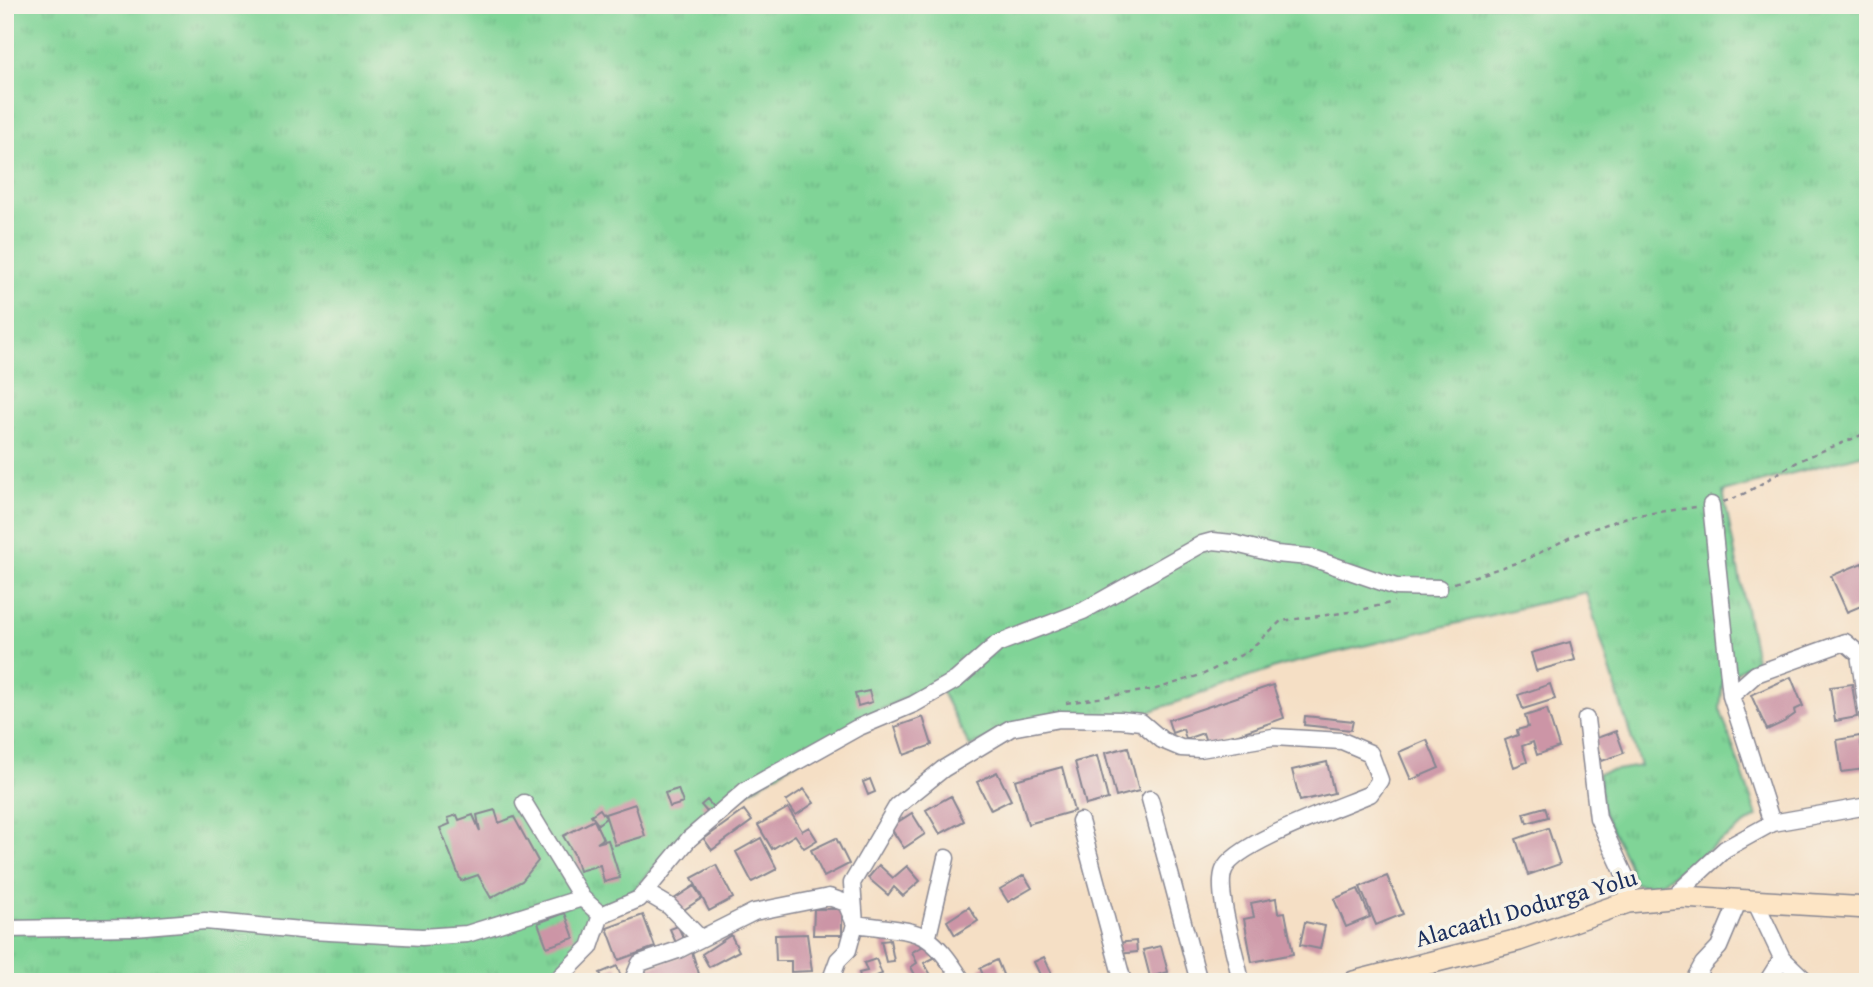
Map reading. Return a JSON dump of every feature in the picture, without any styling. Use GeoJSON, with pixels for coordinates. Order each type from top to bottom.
{"type":"FeatureCollection","features":[{"type":"Feature","properties":{"kind":"street"},"geometry":{"type":"LineString","coordinates":[[1711,505],[1731,696],[1772,823]]}},
{"type":"Feature","properties":{"kind":"street"},"geometry":{"type":"LineString","coordinates":[[555,982],[590,947],[601,915],[639,899],[689,839],[746,790],[857,728],[915,704],[956,680],[997,644],[1083,611],[1202,544],[1213,541],[1233,543],[1276,554],[1309,557],[1396,587],[1439,588]]}},
{"type":"Feature","properties":{"kind":"street"},"geometry":{"type":"LineString","coordinates":[[1731,696],[1756,674],[1845,642],[1858,654],[1868,717]]}},
{"type":"Feature","properties":{"kind":"street"},"geometry":{"type":"LineString","coordinates":[[830,982],[838,960],[848,950],[855,925],[852,883],[897,806],[943,769],[1011,728],[1060,719],[1141,722],[1162,740],[1181,748],[1200,749],[1273,737],[1342,741],[1370,753],[1380,780],[1370,794],[1242,849],[1224,871],[1223,901],[1241,982]]}},
{"type":"Feature","properties":{"kind":"street"},"geometry":{"type":"LineString","coordinates":[[1586,719],[1598,818],[1628,882],[1628,902]]}},
{"type":"Feature","properties":{"kind":"street"},"geometry":{"type":"LineString","coordinates":[[1150,799],[1199,982]]}},
{"type":"Feature","properties":{"kind":"street"},"geometry":{"type":"LineString","coordinates":[[523,803],[582,898],[601,915]]}},
{"type":"Feature","properties":{"kind":"street"},"geometry":{"type":"LineString","coordinates":[[1672,898],[1725,849],[1772,823],[1868,806]]}},
{"type":"Feature","properties":{"kind":"street"},"geometry":{"type":"LineString","coordinates":[[1080,821],[1123,982]]}},
{"type":"Feature","properties":{"kind":"street"},"geometry":{"type":"LineString","coordinates":[[928,936],[946,858]]}},
{"type":"Feature","properties":{"kind":"street"},"geometry":{"type":"LineString","coordinates":[[645,892],[668,906],[700,938]]}},
{"type":"Feature","properties":{"kind":"street"},"geometry":{"type":"LineString","coordinates":[[632,982],[640,962],[678,950],[754,912],[829,897],[845,903],[855,925]]}},
{"type":"Feature","properties":{"kind":"street"},"geometry":{"type":"LineString","coordinates":[[5,929],[134,927],[205,921],[310,931],[422,937],[467,934],[582,898]]}},
{"type":"Feature","properties":{"kind":"street","name":"Alacaatlı Dodurga Yolu"},"geometry":{"type":"LineString","coordinates":[[1354,982],[1519,940],[1628,902],[1672,898],[1868,908]]}},
{"type":"Feature","properties":{"kind":"street"},"geometry":{"type":"LineString","coordinates":[[1693,982],[1747,902],[1782,958],[1807,982]]}},
{"type":"Feature","properties":{"kind":"street"},"geometry":{"type":"LineString","coordinates":[[855,925],[928,936],[944,950],[963,982]]}},
{"type":"Feature","properties":{"kind":"street"},"geometry":{"type":"LineString","coordinates":[[1767,982],[1782,958]]}},
{"type":"Feature","properties":{"kind":"green space"},"geometry":{"type":"Polygon","coordinates":[[[5,5],[1868,5],[1868,453],[1723,492],[1756,660],[1723,681],[1720,709],[1757,816],[1652,889],[1634,883],[1627,860],[1603,812],[1598,773],[1640,766],[1586,592],[1281,666],[1140,715],[1047,715],[970,747],[937,682],[862,719],[684,834],[629,896],[611,905],[547,982],[5,982],[5,5]]]}},
{"type":"Feature","properties":{"kind":"building"},"geometry":{"type":"Polygon","coordinates":[[[1862,563],[1868,577],[1868,603],[1847,612],[1831,576],[1862,563]]]}},
{"type":"Feature","properties":{"kind":"building"},"geometry":{"type":"Polygon","coordinates":[[[1570,642],[1575,660],[1536,671],[1531,653],[1570,642]]]}},
{"type":"Feature","properties":{"kind":"building"},"geometry":{"type":"Polygon","coordinates":[[[1791,677],[1803,706],[1794,710],[1795,714],[1784,722],[1767,730],[1751,695],[1791,677]]]}},
{"type":"Feature","properties":{"kind":"building"},"geometry":{"type":"Polygon","coordinates":[[[1550,684],[1555,699],[1523,709],[1518,695],[1550,684]]]}},
{"type":"Feature","properties":{"kind":"building"},"geometry":{"type":"Polygon","coordinates":[[[1852,684],[1857,717],[1835,721],[1830,687],[1852,684]]]}},
{"type":"Feature","properties":{"kind":"building"},"geometry":{"type":"Polygon","coordinates":[[[1273,685],[1284,718],[1207,745],[1203,733],[1186,739],[1183,729],[1172,733],[1168,720],[1273,685]]]}},
{"type":"Feature","properties":{"kind":"building"},"geometry":{"type":"Polygon","coordinates":[[[869,691],[872,702],[858,706],[855,694],[869,691]]]}},
{"type":"Feature","properties":{"kind":"building"},"geometry":{"type":"Polygon","coordinates":[[[1547,709],[1559,747],[1537,755],[1533,742],[1522,746],[1527,762],[1514,767],[1505,740],[1518,735],[1517,730],[1528,727],[1525,716],[1547,709]]]}},
{"type":"Feature","properties":{"kind":"building"},"geometry":{"type":"Polygon","coordinates":[[[1305,716],[1353,721],[1351,730],[1304,725],[1305,716]]]}},
{"type":"Feature","properties":{"kind":"building"},"geometry":{"type":"Polygon","coordinates":[[[923,717],[932,745],[904,755],[895,727],[923,717]]]}},
{"type":"Feature","properties":{"kind":"building"},"geometry":{"type":"Polygon","coordinates":[[[1616,731],[1624,753],[1602,761],[1594,739],[1616,731]]]}},
{"type":"Feature","properties":{"kind":"building"},"geometry":{"type":"Polygon","coordinates":[[[1860,736],[1865,769],[1842,772],[1837,740],[1860,736]]]}},
{"type":"Feature","properties":{"kind":"building"},"geometry":{"type":"Polygon","coordinates":[[[1427,740],[1439,768],[1411,780],[1399,752],[1427,740]]]}},
{"type":"Feature","properties":{"kind":"building"},"geometry":{"type":"Polygon","coordinates":[[[1128,747],[1139,791],[1116,797],[1105,753],[1128,747]]]}},
{"type":"Feature","properties":{"kind":"building"},"geometry":{"type":"Polygon","coordinates":[[[1097,756],[1108,799],[1086,805],[1075,762],[1097,756]]]}},
{"type":"Feature","properties":{"kind":"building"},"geometry":{"type":"Polygon","coordinates":[[[1327,762],[1334,793],[1300,801],[1292,770],[1327,762]]]}},
{"type":"Feature","properties":{"kind":"building"},"geometry":{"type":"Polygon","coordinates":[[[1062,767],[1074,811],[1028,824],[1015,780],[1062,767]]]}},
{"type":"Feature","properties":{"kind":"building"},"geometry":{"type":"Polygon","coordinates":[[[997,772],[1011,800],[991,810],[977,782],[997,772]]]}},
{"type":"Feature","properties":{"kind":"building"},"geometry":{"type":"Polygon","coordinates":[[[870,779],[875,792],[868,795],[863,782],[870,779]]]}},
{"type":"Feature","properties":{"kind":"building"},"geometry":{"type":"Polygon","coordinates":[[[678,789],[683,803],[670,807],[665,793],[678,789]]]}},
{"type":"Feature","properties":{"kind":"building"},"geometry":{"type":"Polygon","coordinates":[[[804,789],[814,803],[796,815],[786,801],[804,789]]]}},
{"type":"Feature","properties":{"kind":"building"},"geometry":{"type":"Polygon","coordinates":[[[951,796],[964,821],[940,834],[926,810],[951,796]]]}},
{"type":"Feature","properties":{"kind":"building"},"geometry":{"type":"Polygon","coordinates":[[[707,800],[713,807],[707,812],[701,805],[707,800]]]}},
{"type":"Feature","properties":{"kind":"building"},"geometry":{"type":"Polygon","coordinates":[[[635,804],[645,836],[615,845],[605,814],[635,804]]]}},
{"type":"Feature","properties":{"kind":"building"},"geometry":{"type":"Polygon","coordinates":[[[1545,807],[1548,817],[1527,823],[1524,813],[1545,807]]]}},
{"type":"Feature","properties":{"kind":"building"},"geometry":{"type":"Polygon","coordinates":[[[788,808],[802,831],[809,827],[817,840],[804,848],[795,835],[772,849],[758,825],[788,808]]]}},
{"type":"Feature","properties":{"kind":"building"},"geometry":{"type":"Polygon","coordinates":[[[600,809],[606,818],[598,824],[591,815],[600,809]]]}},
{"type":"Feature","properties":{"kind":"building"},"geometry":{"type":"Polygon","coordinates":[[[495,810],[499,823],[514,817],[538,861],[522,881],[491,898],[478,875],[461,881],[440,828],[450,824],[448,818],[457,815],[459,820],[473,815],[480,831],[477,815],[495,810]]]}},
{"type":"Feature","properties":{"kind":"building"},"geometry":{"type":"Polygon","coordinates":[[[744,810],[752,821],[712,850],[704,839],[744,810]]]}},
{"type":"Feature","properties":{"kind":"building"},"geometry":{"type":"Polygon","coordinates":[[[912,813],[925,834],[904,848],[890,827],[912,813]]]}},
{"type":"Feature","properties":{"kind":"building"},"geometry":{"type":"Polygon","coordinates":[[[594,820],[603,839],[597,843],[608,840],[620,878],[604,882],[600,865],[579,871],[574,854],[563,836],[594,820]]]}},
{"type":"Feature","properties":{"kind":"building"},"geometry":{"type":"Polygon","coordinates":[[[1548,828],[1560,864],[1528,875],[1516,839],[1548,828]]]}},
{"type":"Feature","properties":{"kind":"building"},"geometry":{"type":"Polygon","coordinates":[[[761,838],[777,869],[752,882],[736,852],[761,838]]]}},
{"type":"Feature","properties":{"kind":"building"},"geometry":{"type":"Polygon","coordinates":[[[836,838],[849,864],[824,877],[811,850],[836,838]]]}},
{"type":"Feature","properties":{"kind":"building"},"geometry":{"type":"Polygon","coordinates":[[[716,865],[733,898],[709,911],[692,878],[716,865]]]}},
{"type":"Feature","properties":{"kind":"building"},"geometry":{"type":"Polygon","coordinates":[[[879,865],[893,878],[907,866],[920,881],[903,896],[894,887],[888,895],[868,878],[879,865]]]}},
{"type":"Feature","properties":{"kind":"building"},"geometry":{"type":"Polygon","coordinates":[[[1024,875],[1032,888],[1008,902],[1000,889],[1024,875]]]}},
{"type":"Feature","properties":{"kind":"building"},"geometry":{"type":"Polygon","coordinates":[[[1387,876],[1403,914],[1376,925],[1360,887],[1387,876]]]}},
{"type":"Feature","properties":{"kind":"building"},"geometry":{"type":"Polygon","coordinates":[[[694,886],[702,898],[679,913],[671,901],[694,886]]]}},
{"type":"Feature","properties":{"kind":"building"},"geometry":{"type":"Polygon","coordinates":[[[1358,889],[1370,917],[1346,927],[1334,899],[1358,889]]]}},
{"type":"Feature","properties":{"kind":"building"},"geometry":{"type":"Polygon","coordinates":[[[1276,898],[1278,913],[1285,912],[1293,954],[1252,962],[1244,919],[1254,917],[1251,903],[1276,898]]]}},
{"type":"Feature","properties":{"kind":"building"},"geometry":{"type":"Polygon","coordinates":[[[969,907],[978,921],[955,935],[947,921],[969,907]]]}},
{"type":"Feature","properties":{"kind":"building"},"geometry":{"type":"Polygon","coordinates":[[[814,909],[842,909],[842,935],[813,935],[814,909]]]}},
{"type":"Feature","properties":{"kind":"building"},"geometry":{"type":"Polygon","coordinates":[[[565,913],[574,938],[547,947],[538,923],[565,913]]]}},
{"type":"Feature","properties":{"kind":"building"},"geometry":{"type":"Polygon","coordinates":[[[643,915],[655,947],[619,960],[607,928],[643,915]]]}},
{"type":"Feature","properties":{"kind":"building"},"geometry":{"type":"Polygon","coordinates":[[[1305,922],[1325,926],[1320,949],[1300,945],[1305,922]]]}},
{"type":"Feature","properties":{"kind":"building"},"geometry":{"type":"Polygon","coordinates":[[[678,926],[684,940],[676,943],[670,929],[678,926]]]}},
{"type":"Feature","properties":{"kind":"building"},"geometry":{"type":"Polygon","coordinates":[[[807,934],[812,971],[791,972],[791,961],[776,961],[775,935],[807,934]]]}},
{"type":"Feature","properties":{"kind":"building"},"geometry":{"type":"Polygon","coordinates":[[[731,935],[739,951],[709,967],[702,954],[731,935]]]}},
{"type":"Feature","properties":{"kind":"building"},"geometry":{"type":"Polygon","coordinates":[[[890,940],[894,961],[886,962],[881,941],[890,940]]]}},
{"type":"Feature","properties":{"kind":"building"},"geometry":{"type":"Polygon","coordinates":[[[1136,941],[1137,952],[1118,954],[1117,943],[1136,941]]]}},
{"type":"Feature","properties":{"kind":"building"},"geometry":{"type":"Polygon","coordinates":[[[927,944],[934,958],[924,963],[931,975],[918,981],[911,967],[917,963],[912,952],[927,944]]]}},
{"type":"Feature","properties":{"kind":"building"},"geometry":{"type":"Polygon","coordinates":[[[1161,946],[1168,972],[1150,977],[1143,950],[1161,946]]]}},
{"type":"Feature","properties":{"kind":"building"},"geometry":{"type":"Polygon","coordinates":[[[692,952],[699,974],[688,978],[689,982],[682,979],[677,982],[648,982],[644,969],[692,952]]]}},
{"type":"Feature","properties":{"kind":"building"},"geometry":{"type":"Polygon","coordinates":[[[1044,957],[1052,974],[1042,979],[1034,962],[1044,957]]]}},
{"type":"Feature","properties":{"kind":"building"},"geometry":{"type":"Polygon","coordinates":[[[876,959],[882,974],[874,977],[875,982],[862,982],[859,973],[867,971],[864,963],[876,959]]]}},
{"type":"Feature","properties":{"kind":"building"},"geometry":{"type":"Polygon","coordinates":[[[997,960],[1006,982],[986,982],[980,968],[997,960]]]}},
{"type":"Feature","properties":{"kind":"building"},"geometry":{"type":"Polygon","coordinates":[[[617,966],[622,979],[604,982],[600,973],[617,966]]]}}]}
